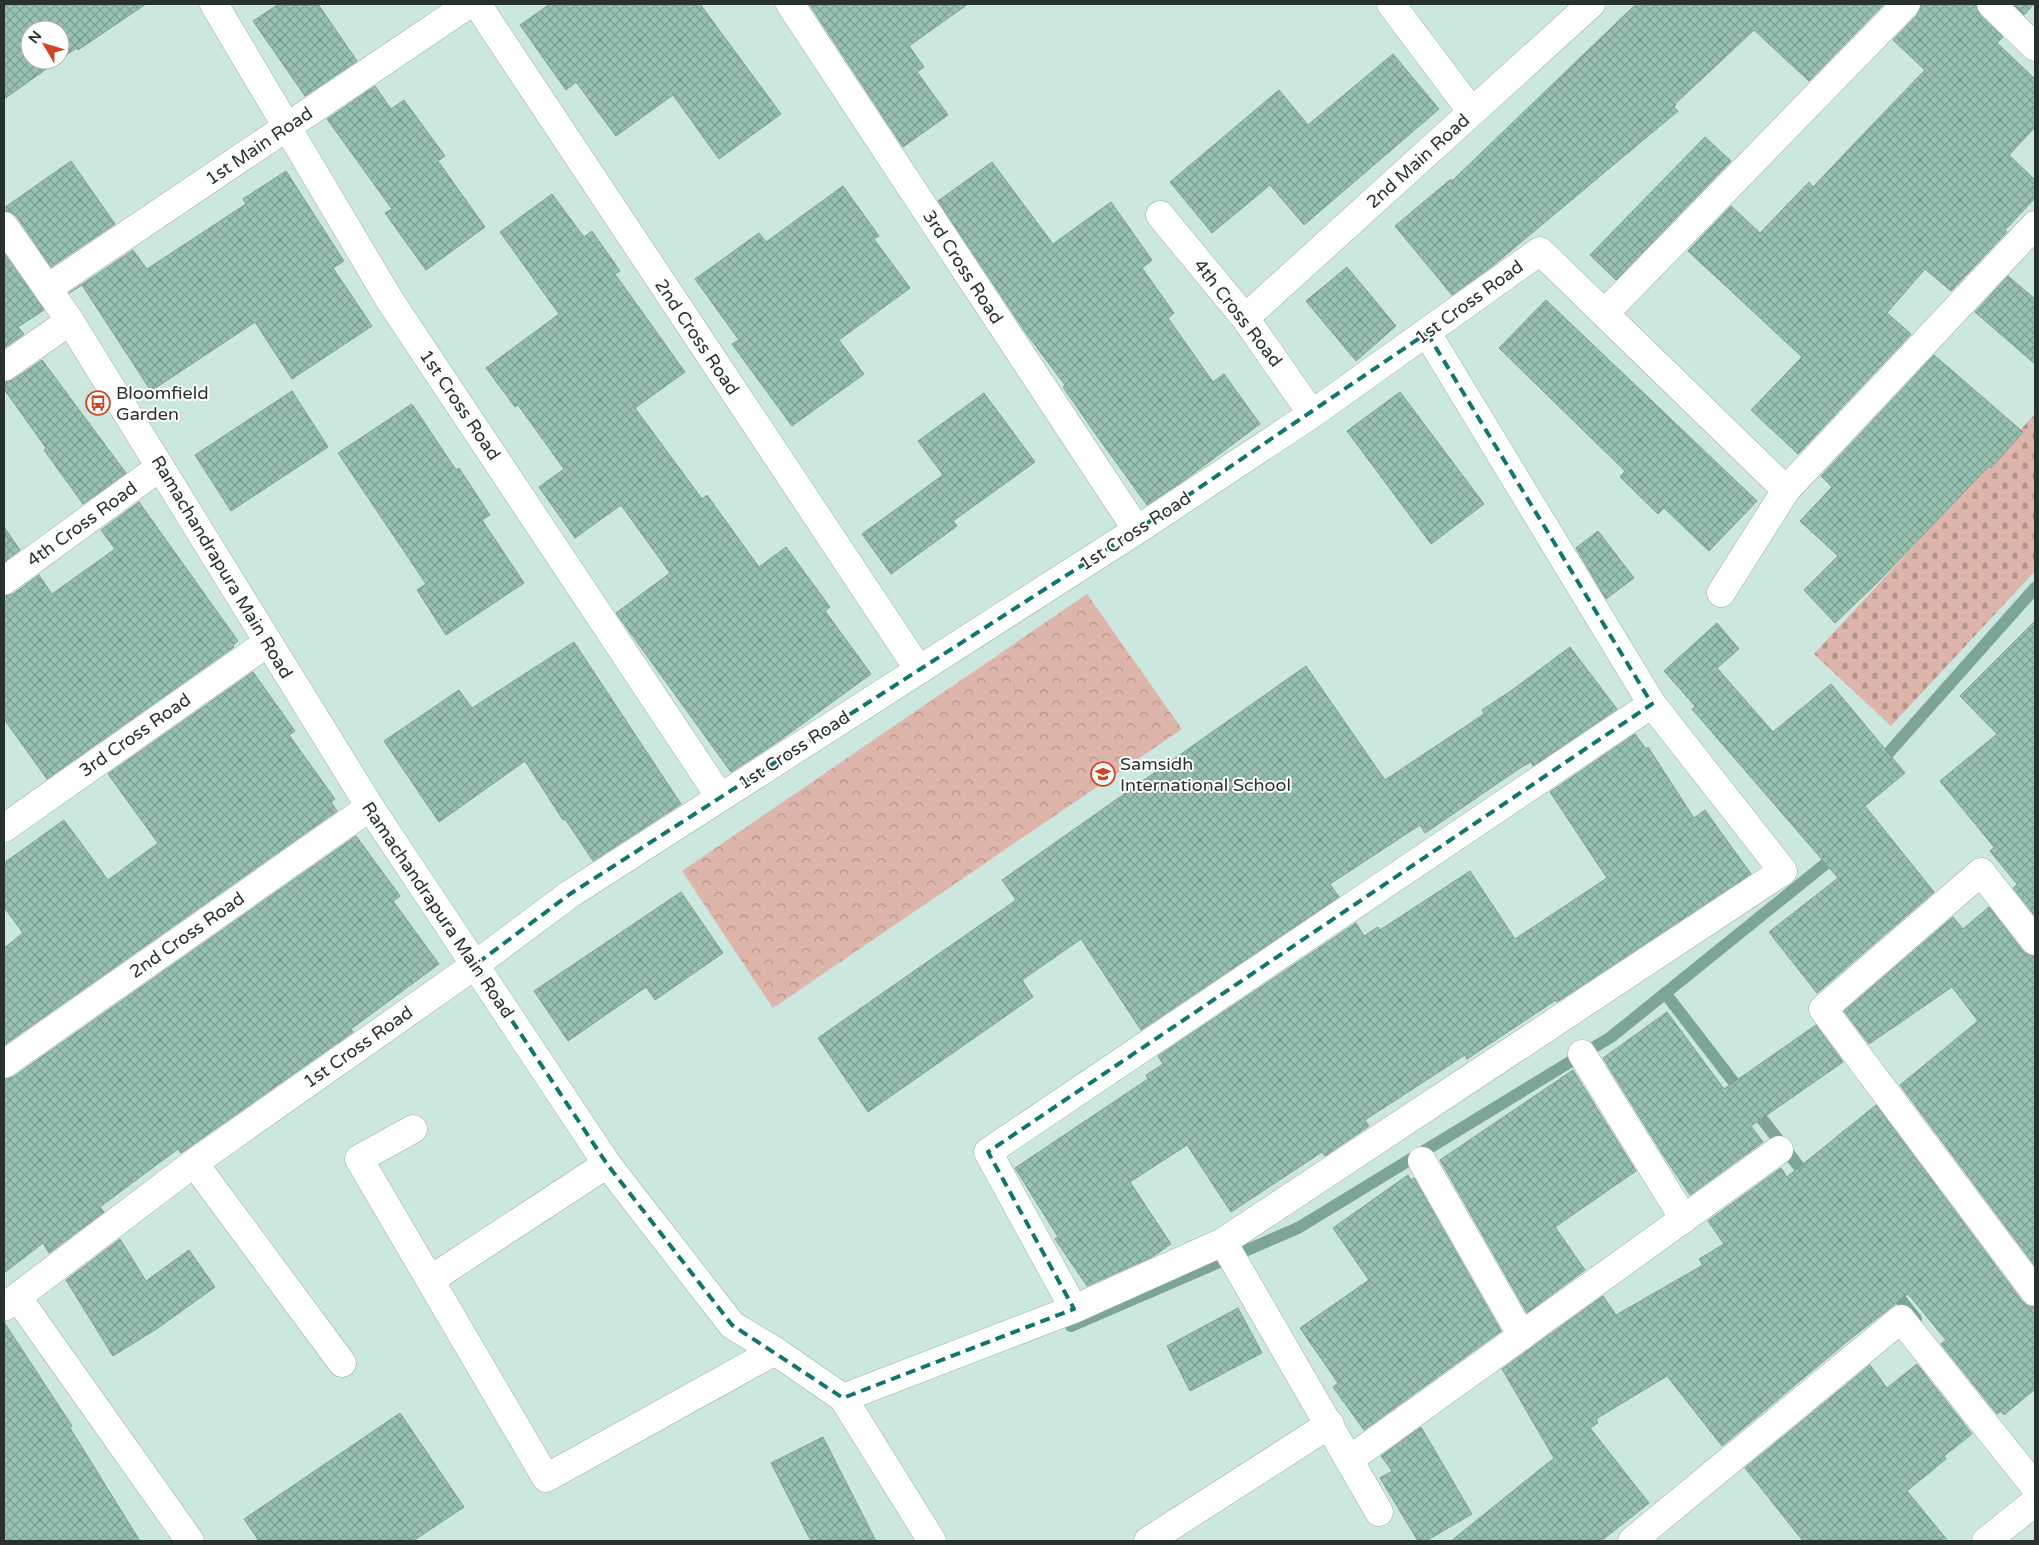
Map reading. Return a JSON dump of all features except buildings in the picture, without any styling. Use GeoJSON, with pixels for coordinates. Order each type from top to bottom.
{"type":"FeatureCollection","features":[{"type":"Feature","properties":{"kind":"street","name":"1st Cross Road"},"geometry":{"type":"LineString","coordinates":[[214,4],[389,299],[720,798]]}},
{"type":"Feature","properties":{"kind":"street","name":"1st Main Road"},"geometry":{"type":"LineString","coordinates":[[48,288],[469,4]]}},
{"type":"Feature","properties":{"kind":"street","name":"2nd Cross Road"},"geometry":{"type":"LineString","coordinates":[[477,4],[919,670]]}},
{"type":"Feature","properties":{"kind":"street","name":"3rd Cross Road"},"geometry":{"type":"LineString","coordinates":[[790,4],[1137,530]]}},
{"type":"Feature","properties":{"kind":"street"},"geometry":{"type":"LineString","coordinates":[[1391,4],[1472,112]]}},
{"type":"Feature","properties":{"kind":"street","name":"2nd Main Road"},"geometry":{"type":"LineString","coordinates":[[1245,318],[1590,4]]}},
{"type":"Feature","properties":{"kind":"street"},"geometry":{"type":"LineString","coordinates":[[1786,490],[1605,313],[1906,4]]}},
{"type":"Feature","properties":{"kind":"street"},"geometry":{"type":"LineString","coordinates":[[1991,4],[2035,48]]}},
{"type":"Feature","properties":{"kind":"street","name":"4th Cross Road"},"geometry":{"type":"LineString","coordinates":[[1160,215],[1245,318],[1312,414]]}},
{"type":"Feature","properties":{"kind":"street"},"geometry":{"type":"LineString","coordinates":[[1721,593],[1786,490],[2035,225]]}},
{"type":"Feature","properties":{"kind":"street","name":"Ramachandrapura Main Road"},"geometry":{"type":"LineString","coordinates":[[4,226],[70,321],[370,807],[607,1164],[732,1325],[775,1351],[843,1398],[932,1541]]}},
{"type":"Feature","properties":{"kind":"street","name":"1st Cross Road"},"geometry":{"type":"LineString","coordinates":[[11,1303],[194,1163],[475,965],[570,894],[1137,530],[1312,414],[1540,250],[1605,313]]}},
{"type":"Feature","properties":{"kind":"street"},"geometry":{"type":"LineString","coordinates":[[4,367],[70,321]]}},
{"type":"Feature","properties":{"kind":"street"},"geometry":{"type":"LineString","coordinates":[[843,1398],[1074,1309],[1223,1242],[1783,871],[1652,704],[1427,333]]}},
{"type":"Feature","properties":{"kind":"street","name":"4th Cross Road"},"geometry":{"type":"LineString","coordinates":[[4,581],[160,467]]}},
{"type":"Feature","properties":{"kind":"street","name":"3rd Cross Road"},"geometry":{"type":"LineString","coordinates":[[4,828],[267,642]]}},
{"type":"Feature","properties":{"kind":"street"},"geometry":{"type":"LineString","coordinates":[[1074,1309],[988,1152],[1652,704]]}},
{"type":"Feature","properties":{"kind":"street","name":"2nd Cross Road"},"geometry":{"type":"LineString","coordinates":[[4,1064],[370,807]]}},
{"type":"Feature","properties":{"kind":"street"},"geometry":{"type":"LineString","coordinates":[[2035,941],[1981,872],[1823,1010],[2035,1292]]}},
{"type":"Feature","properties":{"kind":"street"},"geometry":{"type":"LineString","coordinates":[[1582,1054],[1684,1219]]}},
{"type":"Feature","properties":{"kind":"street"},"geometry":{"type":"LineString","coordinates":[[413,1129],[359,1159],[546,1478],[775,1351]]}},
{"type":"Feature","properties":{"kind":"street"},"geometry":{"type":"LineString","coordinates":[[1349,1460],[1779,1150]]}},
{"type":"Feature","properties":{"kind":"street"},"geometry":{"type":"LineString","coordinates":[[1422,1161],[1522,1336]]}},
{"type":"Feature","properties":{"kind":"street"},"geometry":{"type":"LineString","coordinates":[[194,1163],[342,1363]]}},
{"type":"Feature","properties":{"kind":"street"},"geometry":{"type":"LineString","coordinates":[[430,1280],[607,1164]]}},
{"type":"Feature","properties":{"kind":"street"},"geometry":{"type":"LineString","coordinates":[[1223,1242],[1330,1424],[1379,1512]]}},
{"type":"Feature","properties":{"kind":"street"},"geometry":{"type":"LineString","coordinates":[[11,1303],[190,1541]]}},
{"type":"Feature","properties":{"kind":"street"},"geometry":{"type":"LineString","coordinates":[[1632,1541],[1901,1319],[2035,1486]]}},
{"type":"Feature","properties":{"kind":"street"},"geometry":{"type":"LineString","coordinates":[[1148,1541],[1330,1424]]}},
{"type":"Feature","properties":{"kind":"street"},"geometry":{"type":"LineString","coordinates":[[1986,1541],[2035,1502]]}},
{"type":"Feature","properties":{"kind":"highlighted area"},"geometry":{"type":"Polygon","coordinates":[[[1427,333],[1652,704],[988,1152],[1074,1309],[843,1398],[732,1325],[607,1164],[475,965],[570,894],[1137,530],[1427,333]]]}},
{"type":"Feature","properties":{"kind":"green space"},"geometry":{"type":"Polygon","coordinates":[[[2035,414],[2035,571],[1891,726],[1814,654],[2035,414]]]}},
{"type":"Feature","properties":{"kind":"green space"},"geometry":{"type":"Polygon","coordinates":[[[1087,594],[1182,729],[773,1008],[682,871],[1087,594]]]}},
{"type":"Feature","properties":{"kind":"waterway"},"geometry":{"type":"LineString","coordinates":[[1880,767],[1884,758],[2035,588]]}},
{"type":"Feature","properties":{"kind":"waterway"},"geometry":{"type":"LineString","coordinates":[[1071,1326],[1298,1228],[1611,1037],[1839,853]]}},
{"type":"Feature","properties":{"kind":"waterway"},"geometry":{"type":"LineString","coordinates":[[1665,993],[1810,1181]]}},
{"type":"Feature","properties":{"kind":"waterway"},"geometry":{"type":"LineString","coordinates":[[1890,1286],[1916,1319]]}},
{"type":"Feature","properties":{"kind":"place","name":"Bloomfield Garden"},"geometry":{"type":"Point","coordinates":[98,403]}},
{"type":"Feature","properties":{"kind":"place","name":"Samsidh International School"},"geometry":{"type":"Point","coordinates":[1103,774]}}]}
